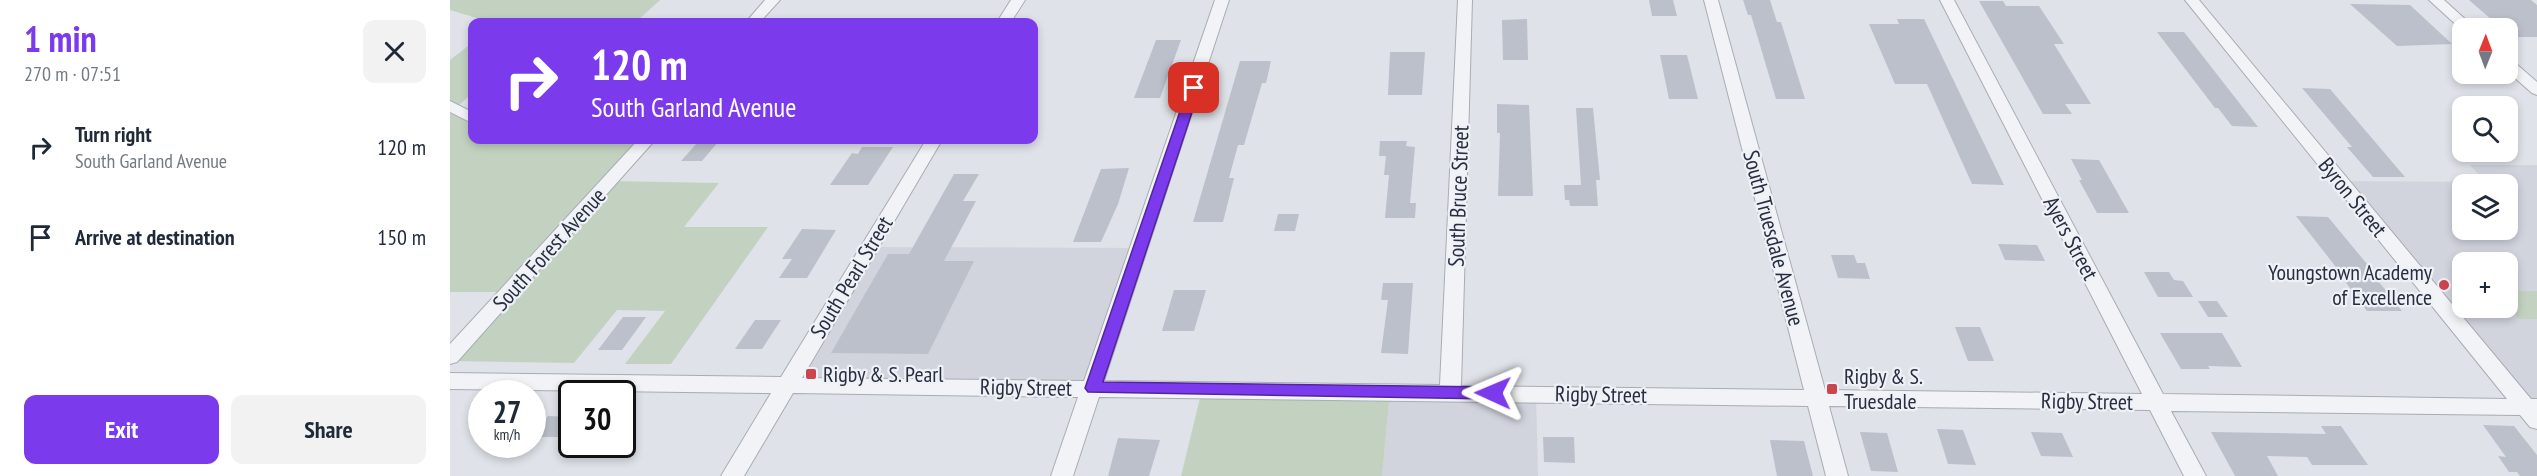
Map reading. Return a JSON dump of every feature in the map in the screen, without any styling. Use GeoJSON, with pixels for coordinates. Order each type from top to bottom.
{"type":"FeatureCollection","features":[{"type":"Feature","properties":{"kind":"street"},"geometry":{"type":"LineString","coordinates":[[757,18],[773,0]]}},
{"type":"Feature","properties":{"kind":"street"},"geometry":{"type":"LineString","coordinates":[[1007,18],[1018,0]]}},
{"type":"Feature","properties":{"kind":"street"},"geometry":{"type":"LineString","coordinates":[[1062,476],[1222,0]]}},
{"type":"Feature","properties":{"kind":"street","name":"South Bruce Street"},"geometry":{"type":"LineString","coordinates":[[1450,392],[1465,0]]}},
{"type":"Feature","properties":{"kind":"street","name":"South Truesdale Avenue"},"geometry":{"type":"LineString","coordinates":[[1711,0],[1837,476]]}},
{"type":"Feature","properties":{"kind":"street","name":"Ayers Street"},"geometry":{"type":"LineString","coordinates":[[1947,0],[2195,476]]}},
{"type":"Feature","properties":{"kind":"street","name":"Byron Street"},"geometry":{"type":"LineString","coordinates":[[2192,0],[2533,412]]}},
{"type":"Feature","properties":{"kind":"street"},"geometry":{"type":"LineString","coordinates":[[2436,0],[2457,18]]}},
{"type":"Feature","properties":{"kind":"street"},"geometry":{"type":"LineString","coordinates":[[2518,73],[2536,88]]}},
{"type":"Feature","properties":{"kind":"street"},"geometry":{"type":"LineString","coordinates":[[450,106],[468,116]]}},
{"type":"Feature","properties":{"kind":"street","name":"South Forest Avenue"},"geometry":{"type":"LineString","coordinates":[[450,357],[643,144]]}},
{"type":"Feature","properties":{"kind":"street","name":"South Pearl Street"},"geometry":{"type":"LineString","coordinates":[[732,476],[932,144]]}},
{"type":"Feature","properties":{"kind":"street","name":"Rigby Street"},"geometry":{"type":"LineString","coordinates":[[450,381],[2156,402],[2533,412]]}},
{"type":"Feature","properties":{"kind":"shaded area","name":"Youngstown Academy of Excellence"},"geometry":{"type":"Polygon","coordinates":[[[2470,165],[2537,165],[2537,407],[2459,318],[2518,318],[2518,252],[2452,252],[2452,309],[2340,181],[2452,182],[2452,240],[2518,240],[2518,174],[2478,174],[2470,165]]]}},
{"type":"Feature","properties":{"kind":"shaded area"},"geometry":{"type":"Polygon","coordinates":[[[869,247],[1140,248],[1093,388],[787,384],[869,247]]]}},
{"type":"Feature","properties":{"kind":"shaded area"},"geometry":{"type":"Polygon","coordinates":[[[1390,392],[1536,394],[1538,476],[1382,476],[1390,392]]]}},
{"type":"Feature","properties":{"kind":"green space"},"geometry":{"type":"Polygon","coordinates":[[[450,0],[660,0],[640,18],[477,18],[450,10],[450,0]]]}},
{"type":"Feature","properties":{"kind":"green space"},"geometry":{"type":"Polygon","coordinates":[[[468,46],[468,97],[455,109],[468,116],[468,144],[643,144],[610,181],[719,183],[684,227],[768,227],[671,364],[625,364],[665,311],[617,310],[574,363],[450,361],[508,292],[450,292],[450,60],[468,46]]]}},
{"type":"Feature","properties":{"kind":"green space"},"geometry":{"type":"Polygon","coordinates":[[[2518,291],[2537,291],[2537,319],[2519,319],[2518,291]]]}},
{"type":"Feature","properties":{"kind":"green space"},"geometry":{"type":"Polygon","coordinates":[[[1202,390],[1390,392],[1382,476],[1181,476],[1202,390]]]}},
{"type":"Feature","properties":{"kind":"building"},"geometry":{"type":"Polygon","coordinates":[[[1649,0],[1673,0],[1677,16],[1652,16],[1649,0]]]}},
{"type":"Feature","properties":{"kind":"building"},"geometry":{"type":"Polygon","coordinates":[[[1743,0],[1770,0],[1777,22],[1781,22],[1805,99],[1776,99],[1751,15],[1748,15],[1743,0]]]}},
{"type":"Feature","properties":{"kind":"building"},"geometry":{"type":"Polygon","coordinates":[[[2469,0],[2531,0],[2537,5],[2537,37],[2518,37],[2518,18],[2490,18],[2469,0]]]}},
{"type":"Feature","properties":{"kind":"building"},"geometry":{"type":"Polygon","coordinates":[[[1979,1],[2003,1],[2006,6],[2039,6],[2064,44],[2054,44],[2091,104],[2065,104],[2072,114],[2043,114],[1979,1]]]}},
{"type":"Feature","properties":{"kind":"building"},"geometry":{"type":"Polygon","coordinates":[[[2350,4],[2410,5],[2452,44],[2397,46],[2350,4]]]}},
{"type":"Feature","properties":{"kind":"building"},"geometry":{"type":"Polygon","coordinates":[[[1527,19],[1528,60],[1503,60],[1502,20],[1527,19]]]}},
{"type":"Feature","properties":{"kind":"building"},"geometry":{"type":"Polygon","coordinates":[[[1897,19],[1924,19],[2004,185],[1972,184],[1927,84],[1895,84],[1869,24],[1899,24],[1897,19]]]}},
{"type":"Feature","properties":{"kind":"building"},"geometry":{"type":"Polygon","coordinates":[[[2157,32],[2184,32],[2258,127],[2232,126],[2218,108],[2215,108],[2157,32]]]}},
{"type":"Feature","properties":{"kind":"building"},"geometry":{"type":"Polygon","coordinates":[[[1156,40],[1181,40],[1160,98],[1134,98],[1156,40]]]}},
{"type":"Feature","properties":{"kind":"building"},"geometry":{"type":"Polygon","coordinates":[[[1390,52],[1425,52],[1422,95],[1388,95],[1390,52]]]}},
{"type":"Feature","properties":{"kind":"building"},"geometry":{"type":"Polygon","coordinates":[[[1660,55],[1687,55],[1698,99],[1669,99],[1660,55]]]}},
{"type":"Feature","properties":{"kind":"building"},"geometry":{"type":"Polygon","coordinates":[[[1240,61],[1271,61],[1266,83],[1262,83],[1244,145],[1238,145],[1229,178],[1234,178],[1223,222],[1193,222],[1240,61]]]}},
{"type":"Feature","properties":{"kind":"building"},"geometry":{"type":"Polygon","coordinates":[[[2302,88],[2330,89],[2405,177],[2373,177],[2347,147],[2352,147],[2302,88]]]}},
{"type":"Feature","properties":{"kind":"building"},"geometry":{"type":"Polygon","coordinates":[[[1497,104],[1529,105],[1533,196],[1498,196],[1500,133],[1497,133],[1497,104]]]}},
{"type":"Feature","properties":{"kind":"building"},"geometry":{"type":"Polygon","coordinates":[[[1576,108],[1593,108],[1600,180],[1596,180],[1598,206],[1570,206],[1569,200],[1565,200],[1564,185],[1581,185],[1576,108]]]}},
{"type":"Feature","properties":{"kind":"building"},"geometry":{"type":"Polygon","coordinates":[[[1380,141],[1407,141],[1406,146],[1415,147],[1410,203],[1416,203],[1415,218],[1385,218],[1389,175],[1384,175],[1386,156],[1379,156],[1380,141]]]}},
{"type":"Feature","properties":{"kind":"building"},"geometry":{"type":"Polygon","coordinates":[[[696,144],[716,144],[702,161],[681,161],[696,144]]]}},
{"type":"Feature","properties":{"kind":"building"},"geometry":{"type":"Polygon","coordinates":[[[862,147],[893,147],[868,185],[830,185],[852,153],[858,154],[862,147]]]}},
{"type":"Feature","properties":{"kind":"building"},"geometry":{"type":"Polygon","coordinates":[[[2071,159],[2099,160],[2129,213],[2097,213],[2079,180],[2082,180],[2071,159]]]}},
{"type":"Feature","properties":{"kind":"building"},"geometry":{"type":"Polygon","coordinates":[[[1129,168],[1118,204],[1101,242],[1073,242],[1101,169],[1129,168]]]}},
{"type":"Feature","properties":{"kind":"building"},"geometry":{"type":"Polygon","coordinates":[[[954,174],[979,174],[963,201],[976,201],[944,261],[974,261],[928,354],[831,353],[888,254],[909,254],[954,174]]]}},
{"type":"Feature","properties":{"kind":"building"},"geometry":{"type":"Polygon","coordinates":[[[1278,214],[1299,214],[1295,231],[1274,231],[1278,214]]]}},
{"type":"Feature","properties":{"kind":"building"},"geometry":{"type":"Polygon","coordinates":[[[2296,216],[2328,217],[2382,282],[2379,282],[2402,311],[2367,311],[2296,216]]]}},
{"type":"Feature","properties":{"kind":"building"},"geometry":{"type":"Polygon","coordinates":[[[802,229],[836,230],[807,278],[779,278],[792,259],[782,259],[802,229]]]}},
{"type":"Feature","properties":{"kind":"building"},"geometry":{"type":"Polygon","coordinates":[[[1998,244],[2037,245],[2045,261],[2005,260],[1998,244]]]}},
{"type":"Feature","properties":{"kind":"building"},"geometry":{"type":"Polygon","coordinates":[[[1831,255],[1854,255],[1857,263],[1865,263],[1870,279],[1838,278],[1831,255]]]}},
{"type":"Feature","properties":{"kind":"building"},"geometry":{"type":"Polygon","coordinates":[[[2144,272],[2169,272],[2174,280],[2183,281],[2193,297],[2158,297],[2144,272]]]}},
{"type":"Feature","properties":{"kind":"building"},"geometry":{"type":"Polygon","coordinates":[[[1383,283],[1413,283],[1408,354],[1381,353],[1388,300],[1381,300],[1383,283]]]}},
{"type":"Feature","properties":{"kind":"building"},"geometry":{"type":"Polygon","coordinates":[[[1174,290],[1206,290],[1194,331],[1162,331],[1174,290]]]}},
{"type":"Feature","properties":{"kind":"building"},"geometry":{"type":"Polygon","coordinates":[[[2198,301],[2217,301],[2228,317],[2208,317],[2198,301]]]}},
{"type":"Feature","properties":{"kind":"building"},"geometry":{"type":"Polygon","coordinates":[[[623,317],[646,317],[622,350],[598,350],[623,317]]]}},
{"type":"Feature","properties":{"kind":"building"},"geometry":{"type":"Polygon","coordinates":[[[755,320],[781,320],[762,349],[735,349],[755,320]]]}},
{"type":"Feature","properties":{"kind":"building"},"geometry":{"type":"Polygon","coordinates":[[[1955,327],[1980,327],[1994,361],[1968,361],[1955,327]]]}},
{"type":"Feature","properties":{"kind":"building"},"geometry":{"type":"Polygon","coordinates":[[[2160,333],[2222,333],[2242,367],[2208,366],[2210,369],[2181,369],[2160,333]]]}},
{"type":"Feature","properties":{"kind":"building"},"geometry":{"type":"Polygon","coordinates":[[[548,416],[558,416],[558,437],[546,437],[548,416]]]}},
{"type":"Feature","properties":{"kind":"building"},"geometry":{"type":"Polygon","coordinates":[[[2483,425],[2514,426],[2537,455],[2537,476],[2520,476],[2517,472],[2509,472],[2498,456],[2506,457],[2483,425]]]}},
{"type":"Feature","properties":{"kind":"building"},"geometry":{"type":"Polygon","coordinates":[[[2321,426],[2341,426],[2368,465],[2312,465],[2307,457],[2267,456],[2278,476],[2235,476],[2211,432],[2326,434],[2321,426]]]}},
{"type":"Feature","properties":{"kind":"building"},"geometry":{"type":"Polygon","coordinates":[[[1937,429],[1963,430],[1976,465],[1948,464],[1937,429]]]}},
{"type":"Feature","properties":{"kind":"building"},"geometry":{"type":"Polygon","coordinates":[[[1860,432],[1887,433],[1898,472],[1871,471],[1860,432]]]}},
{"type":"Feature","properties":{"kind":"building"},"geometry":{"type":"Polygon","coordinates":[[[2031,432],[2062,433],[2073,457],[2041,456],[2031,432]]]}},
{"type":"Feature","properties":{"kind":"building"},"geometry":{"type":"Polygon","coordinates":[[[1543,437],[1574,437],[1575,463],[1544,462],[1543,437]]]}},
{"type":"Feature","properties":{"kind":"building"},"geometry":{"type":"Polygon","coordinates":[[[1118,438],[1160,440],[1149,476],[1108,476],[1118,438]]]}},
{"type":"Feature","properties":{"kind":"building"},"geometry":{"type":"Polygon","coordinates":[[[1770,440],[1804,441],[1813,476],[1777,476],[1770,440]]]}},
{"type":"Feature","properties":{"kind":"place","name":"Youngstown Academy of Excellence"},"geometry":{"type":"Point","coordinates":[2444,285]}},
{"type":"Feature","properties":{"kind":"place","name":"Rigby & S. Pearl"},"geometry":{"type":"Point","coordinates":[811,374]}},
{"type":"Feature","properties":{"kind":"place","name":"Rigby & S. Truesdale"},"geometry":{"type":"Point","coordinates":[1832,389]}},
{"type":"Feature","properties":{"kind":"route"},"geometry":{"type":"LineString","coordinates":[[1194,88],[1093,388],[1493,393]]}}]}
